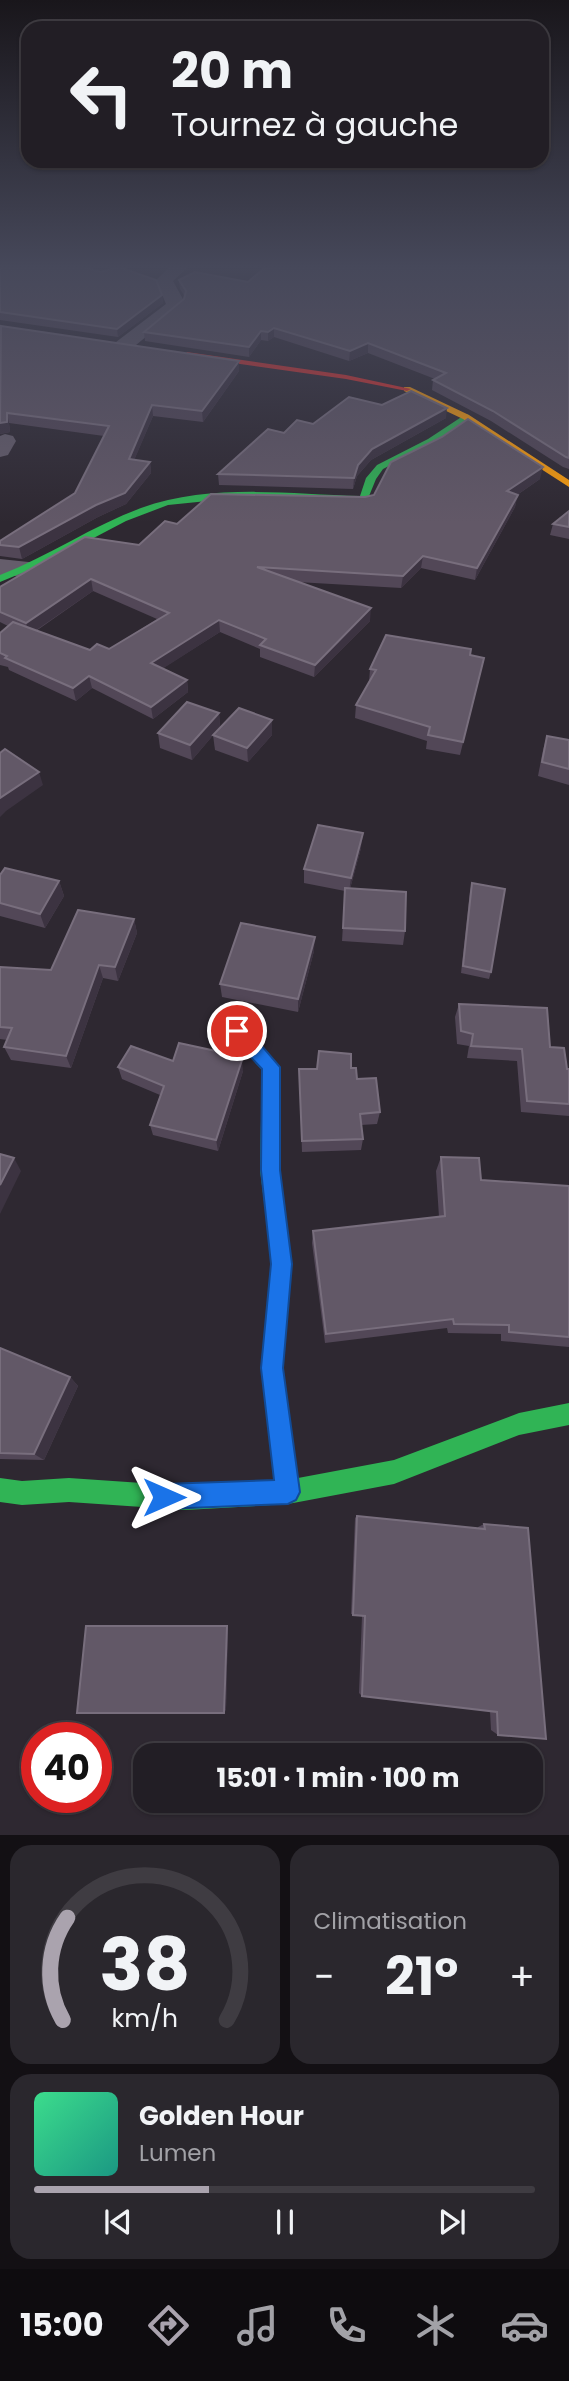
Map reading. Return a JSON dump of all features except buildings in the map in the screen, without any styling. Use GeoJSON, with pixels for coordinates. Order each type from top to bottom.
{"type":"FeatureCollection","features":[{"type":"Feature","properties":{"kind":"street"},"geometry":{"type":"LineString","coordinates":[[175,353],[387,383],[418,393],[466,417],[569,484]]}},
{"type":"Feature","properties":{"kind":"street"},"geometry":{"type":"LineString","coordinates":[[0,579],[29,569],[108,524],[166,503],[209,496],[364,499],[371,478],[380,467],[431,441],[466,417]]}},
{"type":"Feature","properties":{"kind":"street"},"geometry":{"type":"LineString","coordinates":[[0,567],[29,569]]}},
{"type":"Feature","properties":{"kind":"street"},"geometry":{"type":"LineString","coordinates":[[237,1031],[271,1067],[270,1170],[282,1264],[272,1368],[288,1492]]}},
{"type":"Feature","properties":{"kind":"street"},"geometry":{"type":"LineString","coordinates":[[0,1490],[22,1493],[69,1490],[186,1497],[288,1492],[394,1472],[519,1424],[569,1414]]}},
{"type":"Feature","properties":{"kind":"traffic: fast"},"geometry":{"type":"LineString","coordinates":[[0,579],[42,561],[123,519],[144,510],[188,498],[264,495],[364,499],[371,478],[380,467],[431,441],[466,417]]}},
{"type":"Feature","properties":{"kind":"traffic: fast"},"geometry":{"type":"LineString","coordinates":[[237,1031],[271,1067],[270,1170],[282,1264],[272,1368],[288,1492]]}},
{"type":"Feature","properties":{"kind":"traffic: fast"},"geometry":{"type":"LineString","coordinates":[[0,1490],[22,1493],[69,1490],[186,1498],[288,1492],[394,1472],[519,1424],[569,1414]]}},
{"type":"Feature","properties":{"kind":"traffic: slow"},"geometry":{"type":"LineString","coordinates":[[407,389],[466,417],[569,484]]}},
{"type":"Feature","properties":{"kind":"traffic: jam"},"geometry":{"type":"LineString","coordinates":[[187,354],[346,377],[407,389]]}},
{"type":"Feature","properties":{"kind":"route"},"geometry":{"type":"LineString","coordinates":[[164,1497],[288,1492],[272,1368],[282,1264],[270,1170],[271,1067],[237,1031]]}}]}
